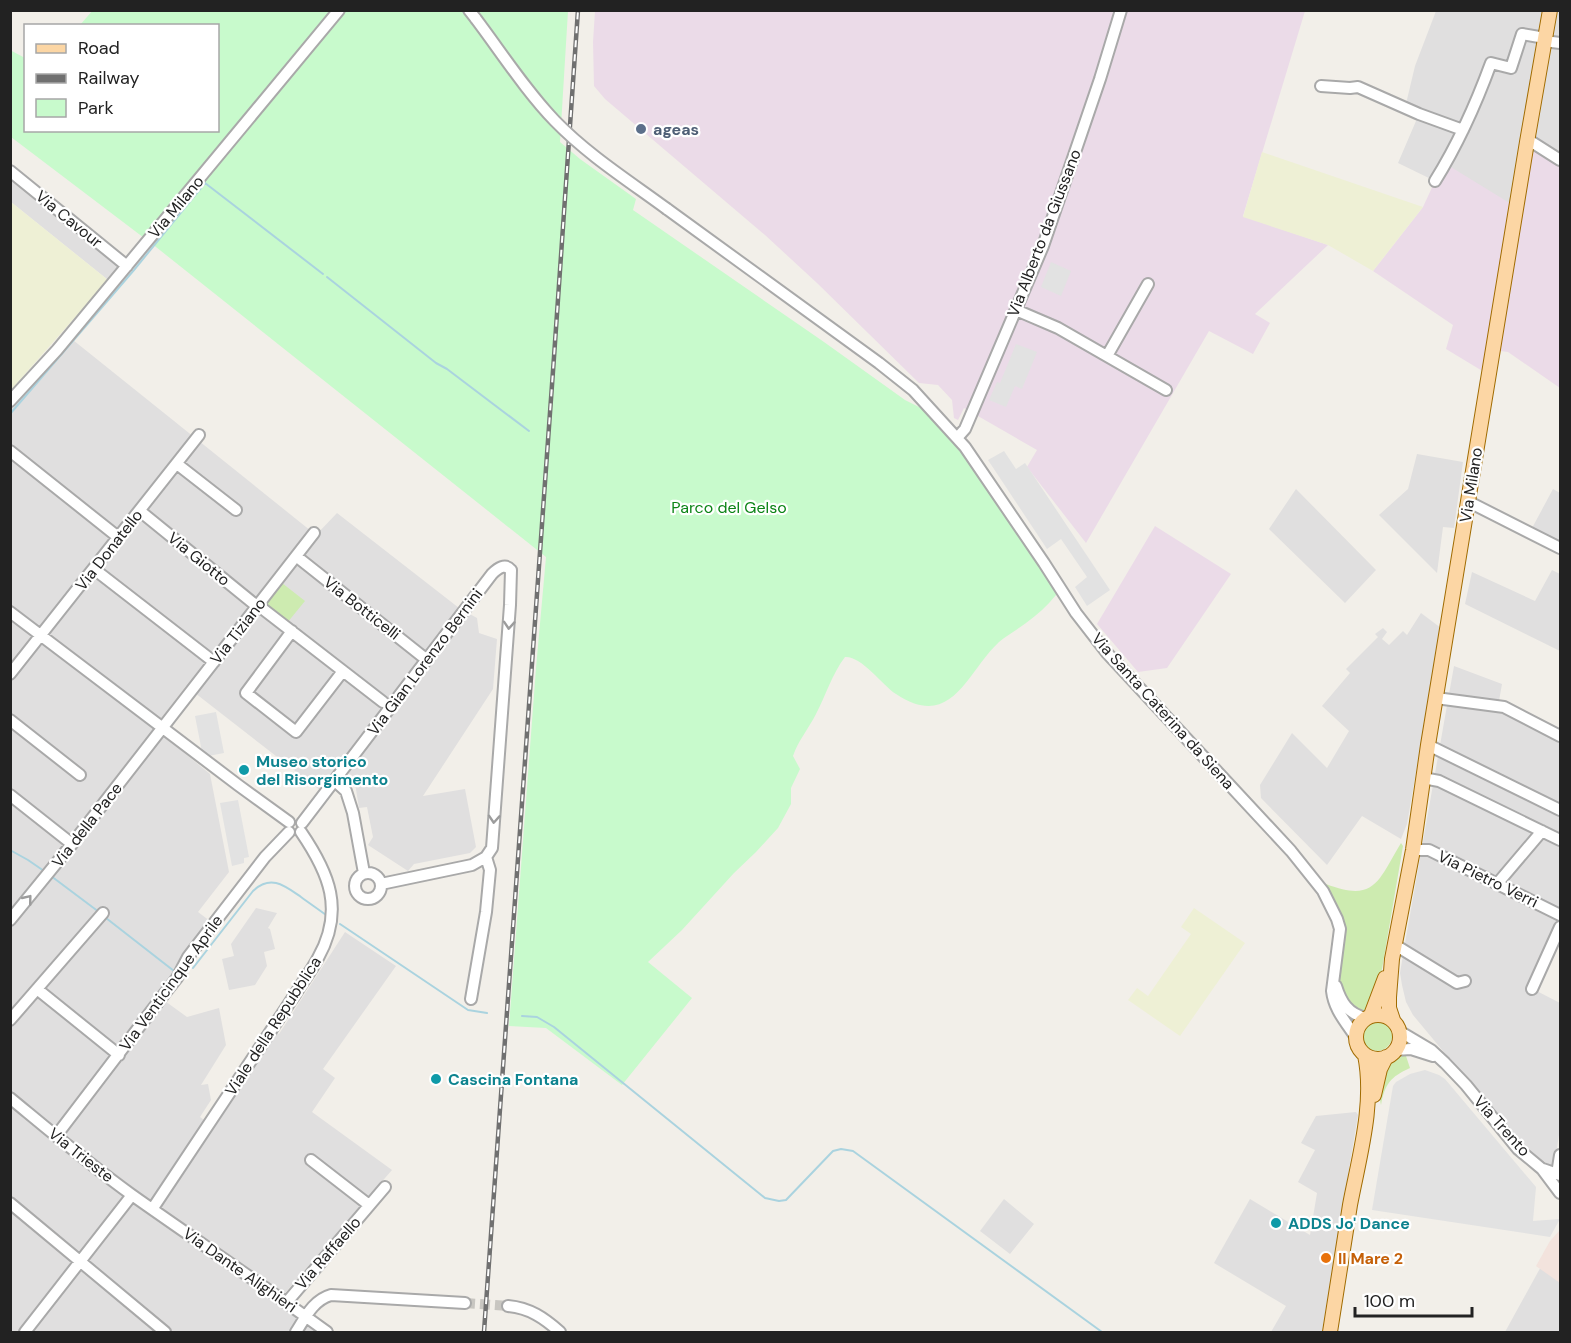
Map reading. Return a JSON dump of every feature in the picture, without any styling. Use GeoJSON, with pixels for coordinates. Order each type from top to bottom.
{"type":"FeatureCollection","features":[{"type":"Feature","properties":{"kind":"main road","name":"Via Milano"},"geometry":{"type":"LineString","coordinates":[[1393,952],[1413,850],[1428,745],[1550,10]]}},
{"type":"Feature","properties":{"kind":"main road"},"geometry":{"type":"LineString","coordinates":[[1391,1054],[1375,1059],[1365,1055],[1358,1048],[1355,1036],[1359,1025],[1368,1017],[1393,952]]}},
{"type":"Feature","properties":{"kind":"main road"},"geometry":{"type":"LineString","coordinates":[[1365,1126],[1380,1069],[1400,1040],[1389,1008],[1393,952]]}},
{"type":"Feature","properties":{"kind":"main road"},"geometry":{"type":"LineString","coordinates":[[1368,1017],[1382,1015],[1396,1026]]}},
{"type":"Feature","properties":{"kind":"main road"},"geometry":{"type":"LineString","coordinates":[[1330,1332],[1365,1126],[1369,1072],[1365,1055]]}},
{"type":"Feature","properties":{"kind":"street","name":"Via Milano"},"geometry":{"type":"LineString","coordinates":[[10,401],[57,350],[339,10]]}},
{"type":"Feature","properties":{"kind":"street","name":"Via Alberto da Giussano"},"geometry":{"type":"LineString","coordinates":[[957,438],[965,429],[1042,246],[1100,79],[1121,10]]}},
{"type":"Feature","properties":{"kind":"street"},"geometry":{"type":"LineString","coordinates":[[472,15],[556,122],[595,156],[898,377],[957,438]]}},
{"type":"Feature","properties":{"kind":"street"},"geometry":{"type":"LineString","coordinates":[[1435,181],[1476,104],[1491,63],[1511,68],[1522,34],[1560,43]]}},
{"type":"Feature","properties":{"kind":"street"},"geometry":{"type":"LineString","coordinates":[[1321,86],[1358,87],[1419,114],[1463,130]]}},
{"type":"Feature","properties":{"kind":"street"},"geometry":{"type":"LineString","coordinates":[[1527,139],[1560,160]]}},
{"type":"Feature","properties":{"kind":"street","name":"Via Cavour"},"geometry":{"type":"LineString","coordinates":[[10,171],[127,266]]}},
{"type":"Feature","properties":{"kind":"street"},"geometry":{"type":"LineString","coordinates":[[1107,356],[1148,285]]}},
{"type":"Feature","properties":{"kind":"street"},"geometry":{"type":"LineString","coordinates":[[1016,309],[1058,328],[1166,390]]}},
{"type":"Feature","properties":{"kind":"street","name":"Via Donatello"},"geometry":{"type":"LineString","coordinates":[[10,674],[199,435]]}},
{"type":"Feature","properties":{"kind":"street","name":"Via Santa Caterina da Siena"},"geometry":{"type":"LineString","coordinates":[[957,438],[1076,613],[1107,653],[1291,851],[1329,901],[1340,928],[1333,977],[1333,1001],[1355,1036]]}},
{"type":"Feature","properties":{"kind":"street"},"geometry":{"type":"LineString","coordinates":[[10,451],[118,537]]}},
{"type":"Feature","properties":{"kind":"street"},"geometry":{"type":"LineString","coordinates":[[177,464],[236,510]]}},
{"type":"Feature","properties":{"kind":"street"},"geometry":{"type":"LineString","coordinates":[[1469,502],[1560,548]]}},
{"type":"Feature","properties":{"kind":"street","name":"Via Giotto"},"geometry":{"type":"LineString","coordinates":[[140,511],[383,702]]}},
{"type":"Feature","properties":{"kind":"street","name":"Via Tiziano"},"geometry":{"type":"LineString","coordinates":[[162,728],[314,533]]}},
{"type":"Feature","properties":{"kind":"street","name":"Via Botticelli"},"geometry":{"type":"LineString","coordinates":[[296,556],[427,660]]}},
{"type":"Feature","properties":{"kind":"street","name":"Via Gian Lorenzo Bernini"},"geometry":{"type":"LineString","coordinates":[[295,827],[335,781],[492,574],[504,566],[511,570],[510,605],[492,848],[486,857]]}},
{"type":"Feature","properties":{"kind":"street"},"geometry":{"type":"LineString","coordinates":[[94,568],[214,662]]}},
{"type":"Feature","properties":{"kind":"street","name":"Viale della Repubblica"},"geometry":{"type":"LineString","coordinates":[[10,612],[295,827],[321,863],[330,889],[331,920],[326,943],[319,957],[153,1208]]}},
{"type":"Feature","properties":{"kind":"street"},"geometry":{"type":"LineString","coordinates":[[292,632],[246,693],[296,732],[343,671]]}},
{"type":"Feature","properties":{"kind":"street"},"geometry":{"type":"LineString","coordinates":[[1436,698],[1504,707],[1560,736]]}},
{"type":"Feature","properties":{"kind":"street"},"geometry":{"type":"LineString","coordinates":[[10,720],[80,775]]}},
{"type":"Feature","properties":{"kind":"street","name":"Via della Pace"},"geometry":{"type":"LineString","coordinates":[[10,921],[162,728]]}},
{"type":"Feature","properties":{"kind":"street"},"geometry":{"type":"LineString","coordinates":[[1428,745],[1560,810]]}},
{"type":"Feature","properties":{"kind":"street"},"geometry":{"type":"LineString","coordinates":[[1423,778],[1439,781],[1560,840]]}},
{"type":"Feature","properties":{"kind":"street"},"geometry":{"type":"LineString","coordinates":[[335,781],[346,790],[353,813],[364,873]]}},
{"type":"Feature","properties":{"kind":"street"},"geometry":{"type":"LineString","coordinates":[[10,795],[72,844]]}},
{"type":"Feature","properties":{"kind":"street","name":"Via Venticinque Aprile"},"geometry":{"type":"LineString","coordinates":[[56,1136],[177,978],[188,957],[265,857],[295,827]]}},
{"type":"Feature","properties":{"kind":"street"},"geometry":{"type":"LineString","coordinates":[[1497,884],[1542,831]]}},
{"type":"Feature","properties":{"kind":"street","name":"Via Pietro Verri"},"geometry":{"type":"LineString","coordinates":[[1413,850],[1429,850],[1560,915]]}},
{"type":"Feature","properties":{"kind":"street"},"geometry":{"type":"LineString","coordinates":[[381,884],[472,865],[486,857],[490,870],[486,912],[471,999]]}},
{"type":"Feature","properties":{"kind":"street"},"geometry":{"type":"LineString","coordinates":[[364,873],[378,877],[381,888],[377,896],[368,899],[357,892],[356,884],[364,873]]}},
{"type":"Feature","properties":{"kind":"street"},"geometry":{"type":"LineString","coordinates":[[10,1020],[101,915]]}},
{"type":"Feature","properties":{"kind":"street"},"geometry":{"type":"LineString","coordinates":[[1532,989],[1560,927]]}},
{"type":"Feature","properties":{"kind":"street"},"geometry":{"type":"LineString","coordinates":[[1393,952],[1457,983],[1465,981]]}},
{"type":"Feature","properties":{"kind":"street","name":"Via Santa Caterina da Siena"},"geometry":{"type":"LineString","coordinates":[[1333,977],[1344,1006],[1354,1014],[1368,1017]]}},
{"type":"Feature","properties":{"kind":"street"},"geometry":{"type":"LineString","coordinates":[[37,989],[119,1055]]}},
{"type":"Feature","properties":{"kind":"street","name":"Via Trento"},"geometry":{"type":"LineString","coordinates":[[1396,1026],[1442,1060],[1466,1085],[1518,1149],[1542,1169],[1560,1193]]}},
{"type":"Feature","properties":{"kind":"street","name":"Via Trento"},"geometry":{"type":"LineString","coordinates":[[1391,1054],[1411,1049],[1442,1060]]}},
{"type":"Feature","properties":{"kind":"street","name":"Via Trieste"},"geometry":{"type":"LineString","coordinates":[[10,1098],[132,1195],[153,1208]]}},
{"type":"Feature","properties":{"kind":"street"},"geometry":{"type":"LineString","coordinates":[[1542,1169],[1559,1174],[1560,1155]]}},
{"type":"Feature","properties":{"kind":"street","name":"Via Raffaello"},"geometry":{"type":"LineString","coordinates":[[312,1160],[369,1205]]}},
{"type":"Feature","properties":{"kind":"street","name":"Via Raffaello"},"geometry":{"type":"LineString","coordinates":[[287,1302],[384,1187]]}},
{"type":"Feature","properties":{"kind":"street"},"geometry":{"type":"LineString","coordinates":[[26,1332],[132,1195]]}},
{"type":"Feature","properties":{"kind":"street"},"geometry":{"type":"LineString","coordinates":[[10,1203],[161,1331]]}},
{"type":"Feature","properties":{"kind":"street","name":"Via Dante Alighieri"},"geometry":{"type":"LineString","coordinates":[[153,1208],[327,1332]]}},
{"type":"Feature","properties":{"kind":"street"},"geometry":{"type":"LineString","coordinates":[[296,1332],[316,1302],[331,1295],[465,1303]]}},
{"type":"Feature","properties":{"kind":"street"},"geometry":{"type":"LineString","coordinates":[[508,1306],[527,1309],[539,1315],[560,1332]]}},
{"type":"Feature","properties":{"kind":"shaded area"},"geometry":{"type":"Polygon","coordinates":[[[595,11],[1305,11],[1243,216],[1328,245],[1255,314],[1270,323],[1253,354],[1209,331],[1086,543],[1027,467],[1037,450],[964,408],[958,420],[954,418],[952,400],[938,385],[919,383],[765,235],[605,99],[594,86],[595,11]]]}},
{"type":"Feature","properties":{"kind":"shaded area"},"geometry":{"type":"Polygon","coordinates":[[[1436,11],[1560,11],[1560,164],[1517,207],[1435,181],[1398,163],[1419,114],[1405,108],[1415,66],[1436,11]]]}},
{"type":"Feature","properties":{"kind":"shaded area"},"geometry":{"type":"Polygon","coordinates":[[[1527,142],[1560,164],[1560,388],[1508,352],[1493,350],[1489,375],[1446,349],[1453,325],[1373,271],[1423,207],[1446,164],[1516,207],[1527,142]]]}},
{"type":"Feature","properties":{"kind":"shaded area"},"geometry":{"type":"Polygon","coordinates":[[[10,176],[116,262],[118,266],[108,280],[11,202],[10,176]]]}},
{"type":"Feature","properties":{"kind":"shaded area"},"geometry":{"type":"Polygon","coordinates":[[[1051,262],[1071,271],[1061,296],[1041,287],[1051,262]]]}},
{"type":"Feature","properties":{"kind":"shaded area"},"geometry":{"type":"Polygon","coordinates":[[[73,340],[316,535],[337,513],[459,608],[477,618],[479,633],[497,639],[493,689],[423,796],[465,789],[476,847],[470,853],[414,864],[408,871],[368,845],[373,837],[367,807],[359,808],[354,777],[340,767],[321,791],[186,686],[154,728],[210,774],[229,872],[198,912],[210,921],[178,962],[172,972],[173,977],[158,996],[187,1017],[219,1008],[226,1045],[201,1085],[208,1084],[211,1100],[200,1117],[212,1126],[275,1032],[279,1034],[345,932],[396,966],[323,1069],[335,1078],[312,1112],[392,1170],[278,1301],[319,1332],[11,1332],[10,409],[73,340]]]}},
{"type":"Feature","properties":{"kind":"shaded area"},"geometry":{"type":"Polygon","coordinates":[[[1016,344],[1037,352],[1022,389],[1015,386],[1006,407],[989,400],[997,382],[1000,383],[1016,344]]]}},
{"type":"Feature","properties":{"kind":"shaded area"},"geometry":{"type":"Polygon","coordinates":[[[1004,451],[1016,469],[1025,463],[1110,590],[1087,606],[1075,587],[1087,577],[1061,539],[1047,549],[988,460],[1004,451]]]}},
{"type":"Feature","properties":{"kind":"shaded area"},"geometry":{"type":"Polygon","coordinates":[[[1417,454],[1463,462],[1454,528],[1443,527],[1437,573],[1379,515],[1408,489],[1417,454]]]}},
{"type":"Feature","properties":{"kind":"shaded area"},"geometry":{"type":"Polygon","coordinates":[[[1296,489],[1376,570],[1345,603],[1269,529],[1296,489]]]}},
{"type":"Feature","properties":{"kind":"shaded area"},"geometry":{"type":"Polygon","coordinates":[[[1553,489],[1560,493],[1560,545],[1531,530],[1553,489]]]}},
{"type":"Feature","properties":{"kind":"shaded area"},"geometry":{"type":"Polygon","coordinates":[[[1155,526],[1231,574],[1167,668],[1138,672],[1097,624],[1155,526]]]}},
{"type":"Feature","properties":{"kind":"shaded area"},"geometry":{"type":"Polygon","coordinates":[[[1552,570],[1560,574],[1560,651],[1465,604],[1472,572],[1535,601],[1552,570]]]}},
{"type":"Feature","properties":{"kind":"shaded area"},"geometry":{"type":"Polygon","coordinates":[[[1421,613],[1441,628],[1407,824],[1401,839],[1362,816],[1327,865],[1261,798],[1260,785],[1292,733],[1327,768],[1349,731],[1322,706],[1350,673],[1346,669],[1378,637],[1375,634],[1383,628],[1387,632],[1382,639],[1389,645],[1403,631],[1407,635],[1421,613]]]}},
{"type":"Feature","properties":{"kind":"shaded area"},"geometry":{"type":"Polygon","coordinates":[[[1454,666],[1502,684],[1499,701],[1560,731],[1560,918],[1529,987],[1560,1003],[1560,1128],[1554,1168],[1522,1146],[1413,1015],[1406,1002],[1402,985],[1400,973],[1454,666]]]}},
{"type":"Feature","properties":{"kind":"shaded area"},"geometry":{"type":"Polygon","coordinates":[[[216,712],[224,753],[203,757],[195,716],[216,712]]]}},
{"type":"Feature","properties":{"kind":"shaded area"},"geometry":{"type":"Polygon","coordinates":[[[238,800],[249,857],[244,858],[244,863],[232,866],[220,803],[238,800]]]}},
{"type":"Feature","properties":{"kind":"shaded area"},"geometry":{"type":"Polygon","coordinates":[[[256,908],[277,913],[268,928],[275,949],[264,952],[267,966],[255,985],[229,990],[222,959],[234,956],[231,944],[256,908]]]}},
{"type":"Feature","properties":{"kind":"shaded area"},"geometry":{"type":"Polygon","coordinates":[[[1425,1070],[1445,1079],[1536,1187],[1533,1221],[1560,1219],[1550,1237],[1372,1210],[1393,1086],[1410,1074],[1425,1070]]]}},
{"type":"Feature","properties":{"kind":"shaded area"},"geometry":{"type":"Polygon","coordinates":[[[1356,1112],[1358,1115],[1322,1332],[1271,1332],[1286,1306],[1214,1263],[1250,1199],[1310,1235],[1317,1193],[1298,1182],[1315,1150],[1301,1143],[1316,1116],[1356,1112]]]}},
{"type":"Feature","properties":{"kind":"shaded area"},"geometry":{"type":"Polygon","coordinates":[[[1004,1199],[1034,1224],[1010,1254],[980,1231],[1004,1199]]]}},
{"type":"Feature","properties":{"kind":"shaded area"},"geometry":{"type":"Polygon","coordinates":[[[1560,1230],[1560,1283],[1536,1266],[1550,1241],[1560,1230]]]}},
{"type":"Feature","properties":{"kind":"shaded area"},"geometry":{"type":"Polygon","coordinates":[[[1560,1232],[1560,1332],[1505,1332],[1560,1232]]]}},
{"type":"Feature","properties":{"kind":"green space","name":"Parco del Gelso"},"geometry":{"type":"Polygon","coordinates":[[[93,10],[568,11],[560,142],[636,199],[633,210],[905,400],[923,409],[965,454],[1056,591],[1056,595],[1038,614],[999,642],[956,694],[944,702],[931,706],[915,704],[890,690],[858,661],[845,657],[795,750],[793,756],[800,769],[791,788],[791,804],[778,828],[682,930],[648,962],[692,998],[622,1085],[546,1028],[509,1026],[546,557],[156,247],[11,137],[10,50],[24,57],[24,132],[219,132],[219,24],[81,24],[93,10]]]}},
{"type":"Feature","properties":{"kind":"green space"},"geometry":{"type":"Polygon","coordinates":[[[1262,152],[1423,207],[1373,271],[1328,245],[1243,217],[1262,152]]]}},
{"type":"Feature","properties":{"kind":"green space"},"geometry":{"type":"Polygon","coordinates":[[[11,202],[108,280],[11,390],[11,202]]]}},
{"type":"Feature","properties":{"kind":"green space"},"geometry":{"type":"Polygon","coordinates":[[[282,583],[305,601],[287,623],[265,605],[282,583]]]}},
{"type":"Feature","properties":{"kind":"green space"},"geometry":{"type":"Polygon","coordinates":[[[1401,843],[1403,846],[1382,969],[1372,1004],[1365,1011],[1360,1012],[1349,1004],[1340,986],[1339,977],[1346,933],[1342,915],[1326,884],[1355,891],[1373,885],[1380,878],[1401,843]]]}},
{"type":"Feature","properties":{"kind":"green space"},"geometry":{"type":"Polygon","coordinates":[[[1194,908],[1245,943],[1180,1036],[1128,1000],[1137,988],[1148,996],[1191,934],[1181,927],[1194,908]]]}},
{"type":"Feature","properties":{"kind":"green space"},"geometry":{"type":"Polygon","coordinates":[[[1377,1021],[1387,1026],[1392,1036],[1387,1046],[1377,1051],[1367,1046],[1362,1036],[1367,1026],[1377,1021]]]}},
{"type":"Feature","properties":{"kind":"green space"},"geometry":{"type":"Polygon","coordinates":[[[1407,1052],[1410,1068],[1390,1082],[1384,1092],[1381,1105],[1383,1079],[1387,1069],[1392,1060],[1407,1052]]]}},
{"type":"Feature","properties":{"kind":"waterway"},"geometry":{"type":"LineString","coordinates":[[10,414],[134,270],[205,183],[323,274]]}},
{"type":"Feature","properties":{"kind":"waterway"},"geometry":{"type":"LineString","coordinates":[[327,277],[436,363],[529,431]]}},
{"type":"Feature","properties":{"kind":"waterway"},"geometry":{"type":"LineString","coordinates":[[10,850],[44,871]]}},
{"type":"Feature","properties":{"kind":"waterway"},"geometry":{"type":"LineString","coordinates":[[51,876],[99,912]]}},
{"type":"Feature","properties":{"kind":"waterway"},"geometry":{"type":"LineString","coordinates":[[193,968],[253,891],[266,883],[284,886],[326,915]]}},
{"type":"Feature","properties":{"kind":"waterway"},"geometry":{"type":"LineString","coordinates":[[106,918],[174,971]]}},
{"type":"Feature","properties":{"kind":"waterway"},"geometry":{"type":"LineString","coordinates":[[340,924],[468,1010],[487,1013]]}},
{"type":"Feature","properties":{"kind":"waterway"},"geometry":{"type":"LineString","coordinates":[[522,1016],[537,1017],[554,1027],[765,1198],[786,1200],[833,1151],[841,1149],[853,1151],[1102,1332]]}},
{"type":"Feature","properties":{"kind":"tunnel"},"geometry":{"type":"LineString","coordinates":[[465,1303],[508,1306]]}},
{"type":"Feature","properties":{"kind":"railway"},"geometry":{"type":"LineString","coordinates":[[484,1332],[578,10]]}},
{"type":"Feature","properties":{"kind":"place","name":"ageas"},"geometry":{"type":"Point","coordinates":[641,129]}},
{"type":"Feature","properties":{"kind":"place","name":"Museo storico del Risorgimento"},"geometry":{"type":"Point","coordinates":[244,770]}},
{"type":"Feature","properties":{"kind":"place","name":"Cascina Fontana"},"geometry":{"type":"Point","coordinates":[436,1079]}},
{"type":"Feature","properties":{"kind":"place","name":"ADDS Jo' Dance"},"geometry":{"type":"Point","coordinates":[1276,1223]}},
{"type":"Feature","properties":{"kind":"place","name":"Il Mare 2"},"geometry":{"type":"Point","coordinates":[1326,1258]}}]}
